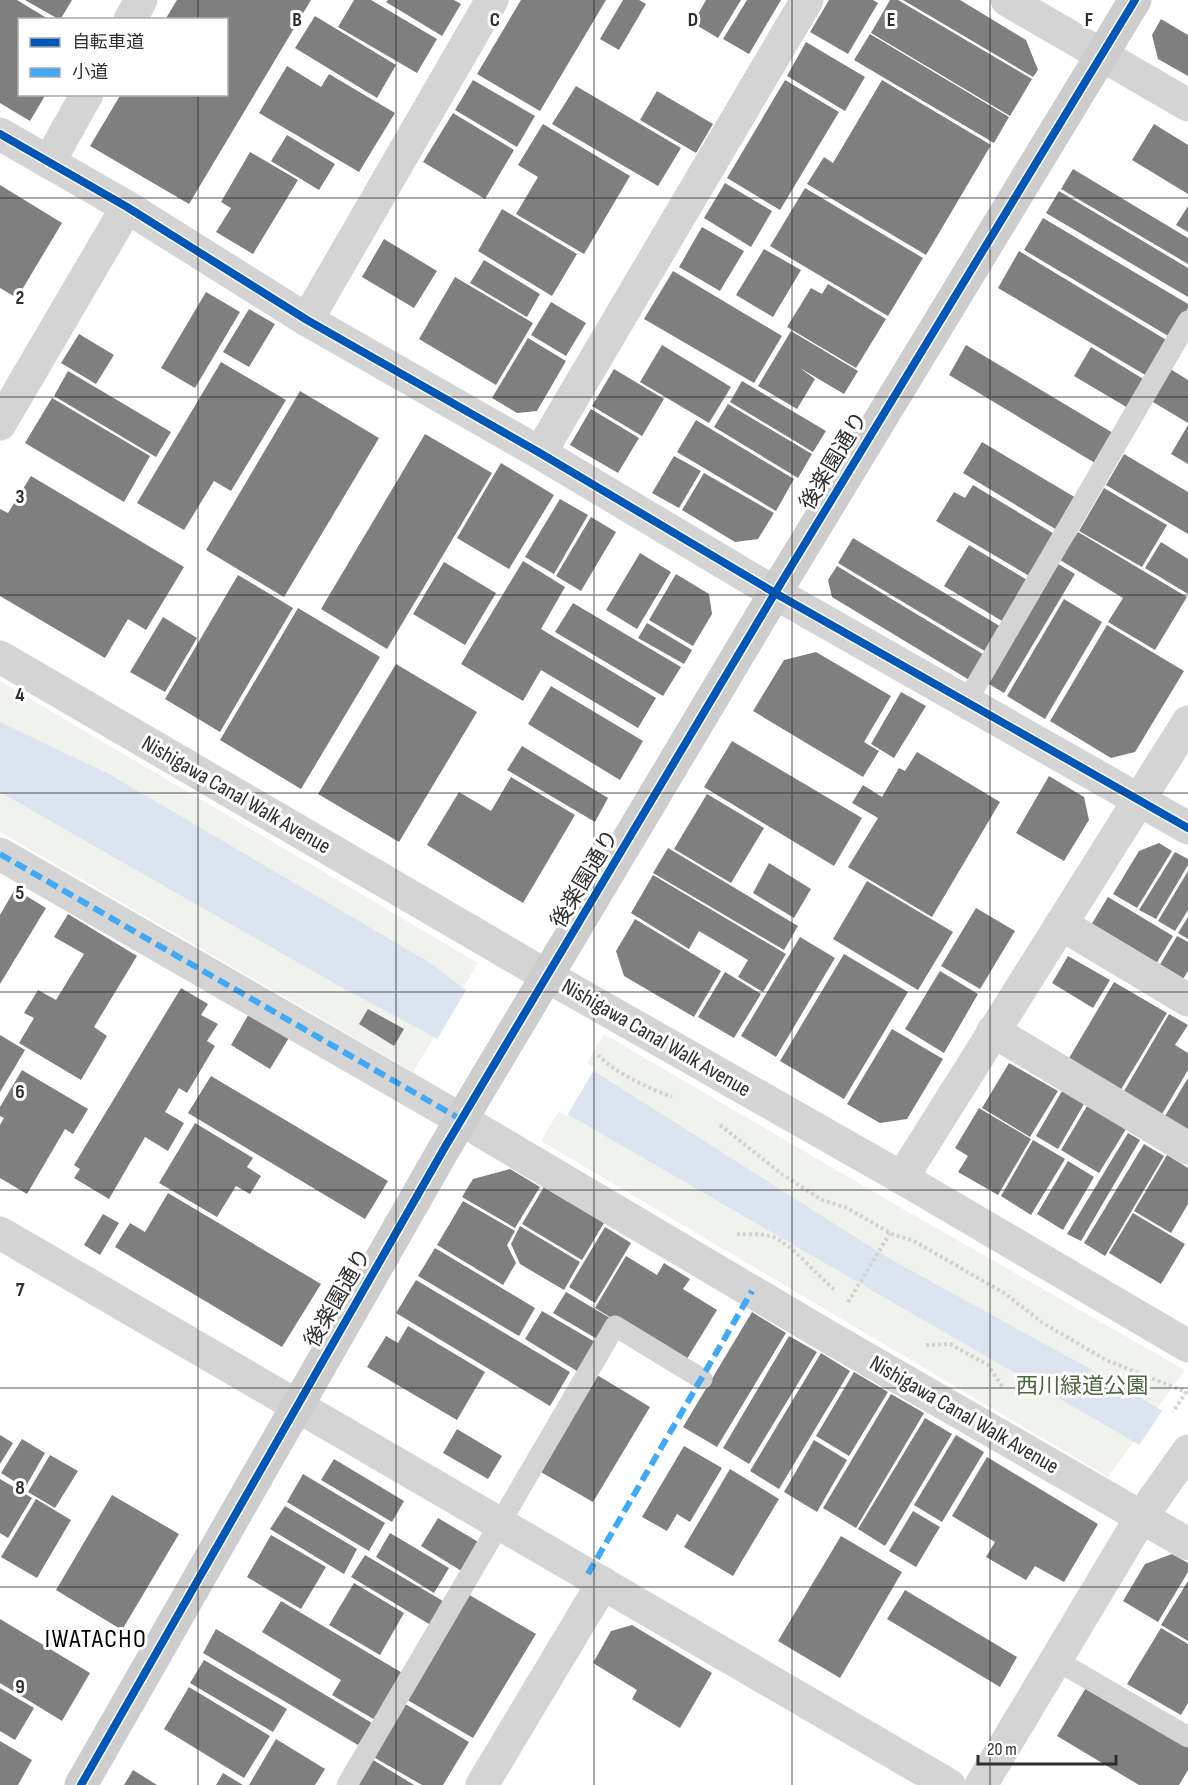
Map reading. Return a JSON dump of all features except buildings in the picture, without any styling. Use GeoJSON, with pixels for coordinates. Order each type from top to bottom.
{"type":"FeatureCollection","features":[{"type":"Feature","properties":{"kind":"street"},"geometry":{"type":"LineString","coordinates":[[131,18],[141,0]]}},
{"type":"Feature","properties":{"kind":"street"},"geometry":{"type":"LineString","coordinates":[[307,320],[492,0]]}},
{"type":"Feature","properties":{"kind":"street"},"geometry":{"type":"LineString","coordinates":[[540,453],[807,0]]}},
{"type":"Feature","properties":{"kind":"street"},"geometry":{"type":"LineString","coordinates":[[1006,0],[1188,105]]}},
{"type":"Feature","properties":{"kind":"street","name":"後楽園通り"},"geometry":{"type":"LineString","coordinates":[[81,1785],[297,1405],[547,976],[775,592],[1135,0]]}},
{"type":"Feature","properties":{"kind":"street"},"geometry":{"type":"LineString","coordinates":[[49,162],[86,96]]}},
{"type":"Feature","properties":{"kind":"street"},"geometry":{"type":"LineString","coordinates":[[0,134],[127,207],[307,320],[540,453],[775,592],[1188,828]]}},
{"type":"Feature","properties":{"kind":"street"},"geometry":{"type":"LineString","coordinates":[[0,424],[127,207]]}},
{"type":"Feature","properties":{"kind":"street","name":"Nishigawa Canal Walk Avenue"},"geometry":{"type":"LineString","coordinates":[[0,657],[547,976],[902,1178],[1188,1346]]}},
{"type":"Feature","properties":{"kind":"street"},"geometry":{"type":"LineString","coordinates":[[902,1178],[1188,722]]}},
{"type":"Feature","properties":{"kind":"street","name":"Nishigawa Canal Walk Avenue"},"geometry":{"type":"LineString","coordinates":[[0,854],[462,1120],[827,1336],[1188,1544]]}},
{"type":"Feature","properties":{"kind":"street"},"geometry":{"type":"LineString","coordinates":[[1061,924],[1188,1000]]}},
{"type":"Feature","properties":{"kind":"street"},"geometry":{"type":"LineString","coordinates":[[993,1031],[1188,1148]]}},
{"type":"Feature","properties":{"kind":"street"},"geometry":{"type":"LineString","coordinates":[[1,1236],[297,1405],[949,1785]]}},
{"type":"Feature","properties":{"kind":"street"},"geometry":{"type":"LineString","coordinates":[[981,1785],[1142,1516],[1180,1463]]}},
{"type":"Feature","properties":{"kind":"street"},"geometry":{"type":"LineString","coordinates":[[482,1785],[603,1583]]}},
{"type":"Feature","properties":{"kind":"lane"},"geometry":{"type":"LineString","coordinates":[[967,701],[1188,321]]}},
{"type":"Feature","properties":{"kind":"lane"},"geometry":{"type":"LineString","coordinates":[[347,1785],[615,1326],[702,1379]]}},
{"type":"Feature","properties":{"kind":"lane"},"geometry":{"type":"LineString","coordinates":[[1056,1659],[1188,1737]]}},
{"type":"Feature","properties":{"kind":"path"},"geometry":{"type":"LineString","coordinates":[[595,1050],[604,1061],[640,1083],[681,1102]]}},
{"type":"Feature","properties":{"kind":"path"},"geometry":{"type":"LineString","coordinates":[[719,1124],[783,1175],[822,1200],[846,1208],[890,1233],[912,1240],[1004,1293],[1042,1323],[1106,1360],[1186,1392],[1180,1401]]}},
{"type":"Feature","properties":{"kind":"path"},"geometry":{"type":"LineString","coordinates":[[853,1294],[890,1233]]}},
{"type":"Feature","properties":{"kind":"green space"},"geometry":{"type":"Polygon","coordinates":[[[0,681],[478,963],[413,1072],[0,832],[0,681]]]}},
{"type":"Feature","properties":{"kind":"green space","name":"西川緑道公園"},"geometry":{"type":"Polygon","coordinates":[[[604,1034],[903,1209],[1185,1370],[1108,1477],[541,1141],[604,1034]]]}},
{"type":"Feature","properties":{"kind":"shaded area"},"geometry":{"type":"Polygon","coordinates":[[[0,722],[109,774],[432,964],[463,988],[890,1259],[1112,1381],[1188,1426],[1188,1473],[434,1037],[339,986],[0,792],[0,722]]]}},
{"type":"Feature","properties":{"kind":"pier"},"geometry":{"type":"Polygon","coordinates":[[[468,987],[595,1068],[567,1116],[436,1041],[468,987]]]}},
{"type":"Feature","properties":{"kind":"pier"},"geometry":{"type":"Polygon","coordinates":[[[1164,1408],[1188,1422],[1188,1476],[1138,1447],[1164,1408]]]}},
{"type":"Feature","properties":{"kind":"marked path"},"geometry":{"type":"LineString","coordinates":[[0,854],[462,1120]]}},
{"type":"Feature","properties":{"kind":"marked path"},"geometry":{"type":"LineString","coordinates":[[588,1574],[752,1291]]}},
{"type":"Feature","properties":{"kind":"cycle path"},"geometry":{"type":"LineString","coordinates":[[81,1785],[445,1147],[775,593],[1135,0]]}},
{"type":"Feature","properties":{"kind":"cycle path"},"geometry":{"type":"LineString","coordinates":[[0,134],[127,207],[307,320],[540,453],[775,593],[1188,828]]}},
{"type":"Feature","properties":{"kind":"district","name":"IWATACHO"},"geometry":{"type":"Point","coordinates":[96,1639]}}]}
